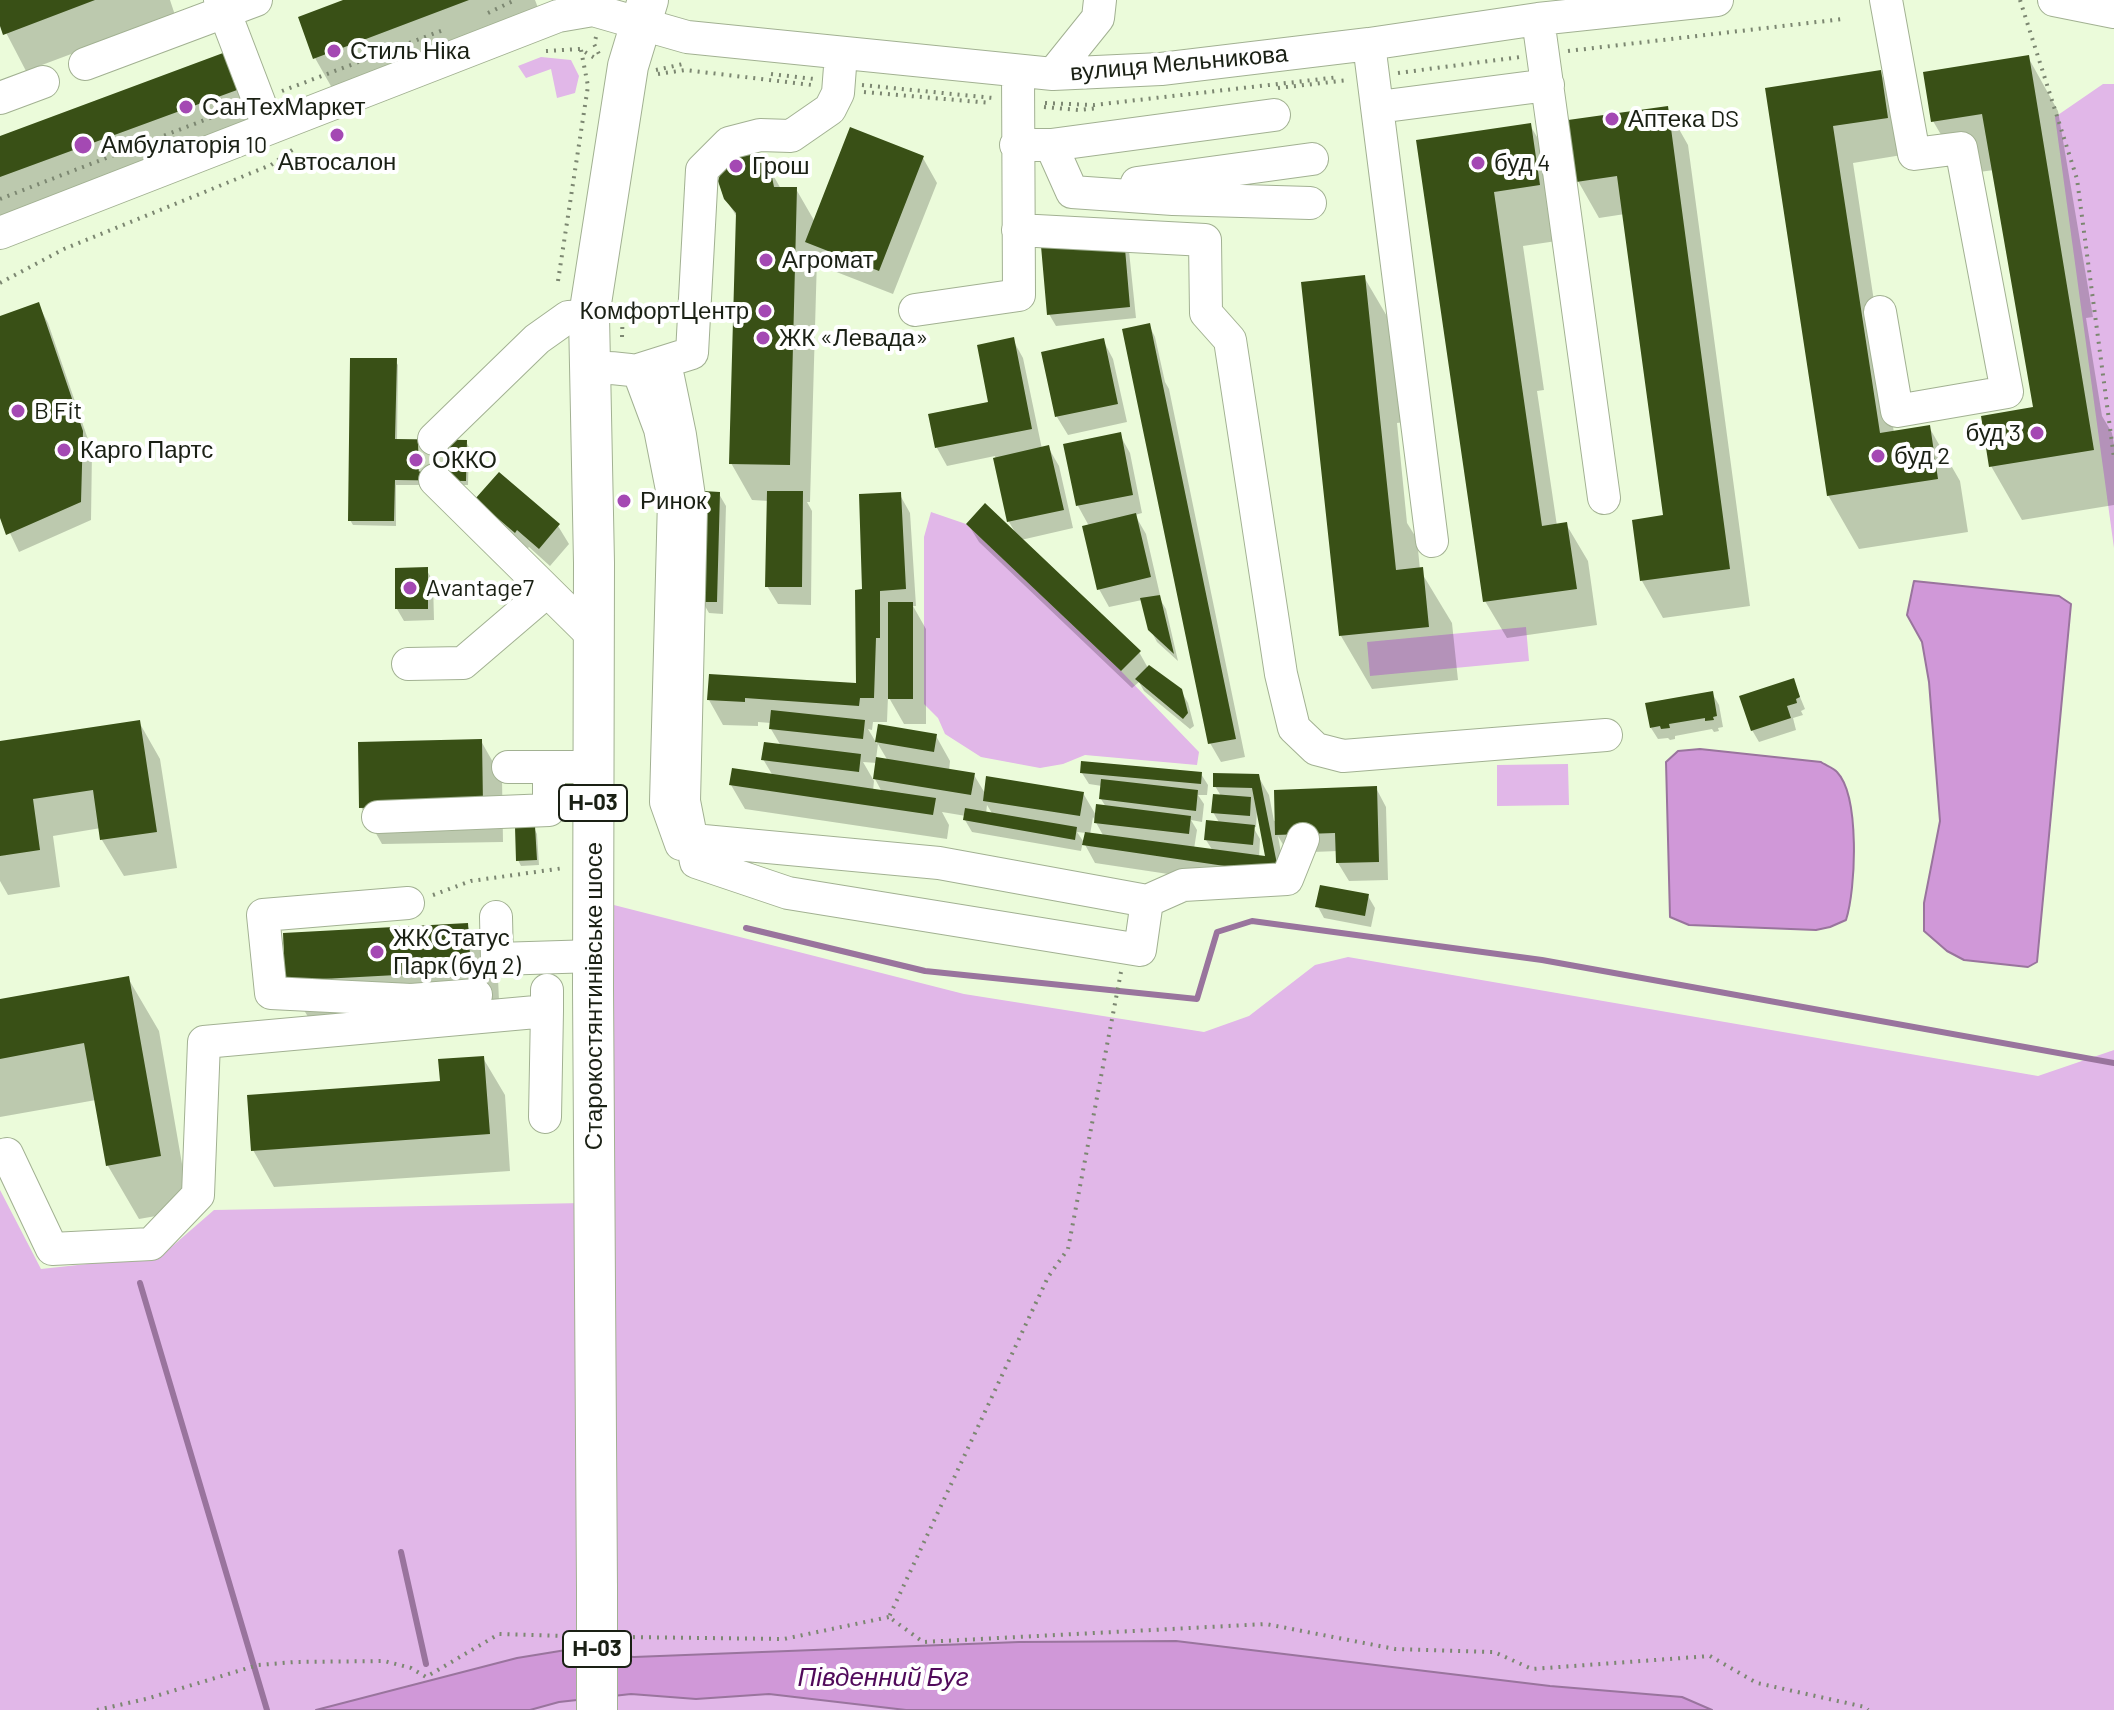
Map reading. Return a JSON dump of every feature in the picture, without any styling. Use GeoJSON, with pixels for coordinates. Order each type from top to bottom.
{"type":"FeatureCollection","features":[{"type":"Feature","properties":{"kind":"main road","name":"Старокостянтинівське шосе"},"geometry":{"type":"LineString","coordinates":[[597,1710],[594,563],[616,369],[606,310],[628,66],[644,12]]}},
{"type":"Feature","properties":{"kind":"street"},"geometry":{"type":"LineString","coordinates":[[85,64],[222,6],[256,0]]}},
{"type":"Feature","properties":{"kind":"street"},"geometry":{"type":"LineString","coordinates":[[1053,74],[1098,18],[1100,0]]}},
{"type":"Feature","properties":{"kind":"street","name":"вулиця Мельникова"},"geometry":{"type":"LineString","coordinates":[[0,233],[263,114],[558,8],[644,12],[687,37],[1053,74],[1161,69],[1369,44],[1538,19],[1717,0]]}},
{"type":"Feature","properties":{"kind":"street"},"geometry":{"type":"LineString","coordinates":[[1880,312],[1897,411],[2007,392],[1961,148],[1914,154],[1886,0]]}},
{"type":"Feature","properties":{"kind":"street"},"geometry":{"type":"LineString","coordinates":[[2054,0],[2114,12]]}},
{"type":"Feature","properties":{"kind":"street"},"geometry":{"type":"LineString","coordinates":[[222,6],[263,114]]}},
{"type":"Feature","properties":{"kind":"street"},"geometry":{"type":"LineString","coordinates":[[1538,19],[1604,498]]}},
{"type":"Feature","properties":{"kind":"street"},"geometry":{"type":"LineString","coordinates":[[1369,44],[1432,541]]}},
{"type":"Feature","properties":{"kind":"street"},"geometry":{"type":"LineString","coordinates":[[616,369],[692,353],[702,170],[729,143],[760,135],[791,136],[830,109],[838,93],[841,54]]}},
{"type":"Feature","properties":{"kind":"street"},"geometry":{"type":"LineString","coordinates":[[915,310],[1019,295],[1018,72]]}},
{"type":"Feature","properties":{"kind":"street"},"geometry":{"type":"LineString","coordinates":[[0,98],[43,82]]}},
{"type":"Feature","properties":{"kind":"street"},"geometry":{"type":"LineString","coordinates":[[1378,107],[1548,85]]}},
{"type":"Feature","properties":{"kind":"street"},"geometry":{"type":"LineString","coordinates":[[1016,145],[1051,145],[1274,115]]}},
{"type":"Feature","properties":{"kind":"street"},"geometry":{"type":"LineString","coordinates":[[1051,145],[1072,192]]}},
{"type":"Feature","properties":{"kind":"street"},"geometry":{"type":"LineString","coordinates":[[1072,192],[1312,159]]}},
{"type":"Feature","properties":{"kind":"street"},"geometry":{"type":"LineString","coordinates":[[1072,192],[1310,203]]}},
{"type":"Feature","properties":{"kind":"street"},"geometry":{"type":"LineString","coordinates":[[1018,230],[1205,240],[1206,313],[1230,340],[1281,674],[1294,728],[1316,749],[1343,756],[1606,735]]}},
{"type":"Feature","properties":{"kind":"street"},"geometry":{"type":"LineString","coordinates":[[434,439],[537,339],[568,317],[606,310]]}},
{"type":"Feature","properties":{"kind":"street"},"geometry":{"type":"LineString","coordinates":[[616,369],[668,377],[680,435],[691,510],[684,801],[696,862],[788,893],[1140,950],[1147,901]]}},
{"type":"Feature","properties":{"kind":"street"},"geometry":{"type":"LineString","coordinates":[[435,480],[593,636]]}},
{"type":"Feature","properties":{"kind":"street"},"geometry":{"type":"LineString","coordinates":[[408,664],[463,663],[546,592]]}},
{"type":"Feature","properties":{"kind":"street"},"geometry":{"type":"LineString","coordinates":[[508,767],[593,767]]}},
{"type":"Feature","properties":{"kind":"street"},"geometry":{"type":"LineString","coordinates":[[378,817],[549,810],[549,767]]}},
{"type":"Feature","properties":{"kind":"street"},"geometry":{"type":"LineString","coordinates":[[693,840],[939,863],[1147,901],[1183,885],[1287,879],[1303,839]]}},
{"type":"Feature","properties":{"kind":"street"},"geometry":{"type":"LineString","coordinates":[[408,903],[263,915],[271,993],[411,1000],[547,1000]]}},
{"type":"Feature","properties":{"kind":"street"},"geometry":{"type":"LineString","coordinates":[[496,917],[497,959],[593,972]]}},
{"type":"Feature","properties":{"kind":"street"},"geometry":{"type":"LineString","coordinates":[[0,1156],[7,1154],[52,1249],[151,1244],[198,1195],[204,1042],[547,1000],[593,972]]}},
{"type":"Feature","properties":{"kind":"street"},"geometry":{"type":"LineString","coordinates":[[545,1117],[547,1000]]}},
{"type":"Feature","properties":{"kind":"path"},"geometry":{"type":"LineString","coordinates":[[482,15],[515,0]]}},
{"type":"Feature","properties":{"kind":"path"},"geometry":{"type":"LineString","coordinates":[[2020,0],[2077,179],[2114,458]]}},
{"type":"Feature","properties":{"kind":"path"},"geometry":{"type":"LineString","coordinates":[[0,199],[263,114],[453,26]]}},
{"type":"Feature","properties":{"kind":"path"},"geometry":{"type":"LineString","coordinates":[[558,281],[588,86],[580,49]]}},
{"type":"Feature","properties":{"kind":"path"},"geometry":{"type":"LineString","coordinates":[[533,55],[548,50],[580,49],[602,63]]}},
{"type":"Feature","properties":{"kind":"path"},"geometry":{"type":"LineString","coordinates":[[652,75],[652,71],[680,64]]}},
{"type":"Feature","properties":{"kind":"path"},"geometry":{"type":"LineString","coordinates":[[0,283],[64,249],[271,165],[296,148]]}},
{"type":"Feature","properties":{"kind":"path"},"geometry":{"type":"LineString","coordinates":[[606,310],[616,369]]}},
{"type":"Feature","properties":{"kind":"path"},"geometry":{"type":"LineString","coordinates":[[408,903],[471,881],[564,868]]}},
{"type":"Feature","properties":{"kind":"path"},"geometry":{"type":"LineString","coordinates":[[889,1617],[1048,1277],[1068,1249],[1119,982]]}},
{"type":"Feature","properties":{"kind":"path"},"geometry":{"type":"LineString","coordinates":[[625,1637],[784,1639],[889,1617],[923,1642],[1266,1624],[1395,1649],[1494,1652],[1532,1669],[1710,1656],[1757,1683],[1868,1710]]}},
{"type":"Feature","properties":{"kind":"path"},"geometry":{"type":"LineString","coordinates":[[97,1710],[146,1699],[258,1665],[384,1661],[411,1668],[426,1677],[499,1634],[577,1636]]}},
{"type":"Feature","properties":{"kind":"shaded area"},"geometry":{"type":"Polygon","coordinates":[[[541,57],[571,60],[579,76],[575,93],[557,98],[551,69],[526,78],[518,66],[541,57]]]}},
{"type":"Feature","properties":{"kind":"shaded area"},"geometry":{"type":"Polygon","coordinates":[[[2103,84],[2114,84],[2114,548],[2055,117],[2103,84]]]}},
{"type":"Feature","properties":{"kind":"shaded area"},"geometry":{"type":"Polygon","coordinates":[[[931,512],[966,524],[1121,671],[1199,752],[1197,765],[1085,755],[1063,764],[1040,768],[981,757],[945,734],[938,718],[924,704],[924,537],[931,512]]]}},
{"type":"Feature","properties":{"kind":"shaded area"},"geometry":{"type":"Polygon","coordinates":[[[1526,627],[1529,661],[1370,676],[1367,642],[1526,627]]]}},
{"type":"Feature","properties":{"kind":"shaded area"},"geometry":{"type":"Polygon","coordinates":[[[1568,764],[1569,805],[1497,806],[1497,765],[1568,764]]]}},
{"type":"Feature","properties":{"kind":"shaded area"},"geometry":{"type":"Polygon","coordinates":[[[602,902],[964,994],[1204,1032],[1249,1016],[1315,965],[1348,957],[2038,1076],[2114,1050],[2114,1710],[607,1710],[602,902]]]}},
{"type":"Feature","properties":{"kind":"shaded area"},"geometry":{"type":"Polygon","coordinates":[[[0,1190],[41,1269],[161,1256],[214,1210],[584,1203],[587,1710],[0,1710],[0,1190]]]}},
{"type":"Feature","properties":{"kind":"water"},"geometry":{"type":"Polygon","coordinates":[[[1914,581],[2059,596],[2071,604],[2037,962],[2028,967],[1964,960],[1947,951],[1924,931],[1924,903],[1940,821],[1929,682],[1922,642],[1907,615],[1914,581]]]}},
{"type":"Feature","properties":{"kind":"water"},"geometry":{"type":"Polygon","coordinates":[[[1700,749],[1821,762],[1837,772],[1850,801],[1853,821],[1854,866],[1846,920],[1816,930],[1689,925],[1670,917],[1666,762],[1678,751],[1700,749]]]}},
{"type":"Feature","properties":{"kind":"water","name":"Південний Буг"},"geometry":{"type":"Polygon","coordinates":[[[1176,1641],[1550,1686],[1682,1697],[1712,1710],[906,1710],[769,1694],[696,1699],[631,1694],[559,1702],[530,1710],[316,1710],[517,1658],[566,1650],[634,1657],[1019,1642],[1176,1641]]]}},
{"type":"Feature","properties":{"kind":"building"},"geometry":{"type":"Polygon","coordinates":[[[0,0],[95,0],[3,35],[0,0]]]}},
{"type":"Feature","properties":{"kind":"building"},"geometry":{"type":"Polygon","coordinates":[[[343,0],[469,0],[313,59],[298,17],[343,0]]]}},
{"type":"Feature","properties":{"kind":"building"},"geometry":{"type":"Polygon","coordinates":[[[223,53],[237,90],[0,177],[0,136],[223,53]]]}},
{"type":"Feature","properties":{"kind":"building"},"geometry":{"type":"Polygon","coordinates":[[[2029,55],[2094,450],[1989,467],[1981,416],[2033,407],[1982,114],[1931,122],[1923,72],[2029,55]]]}},
{"type":"Feature","properties":{"kind":"building"},"geometry":{"type":"Polygon","coordinates":[[[1881,70],[1888,118],[1833,126],[1880,433],[1930,425],[1938,479],[1827,496],[1765,88],[1881,70]]]}},
{"type":"Feature","properties":{"kind":"building"},"geometry":{"type":"Polygon","coordinates":[[[1668,106],[1730,569],[1640,581],[1632,520],[1663,515],[1617,176],[1576,182],[1568,120],[1668,106]]]}},
{"type":"Feature","properties":{"kind":"building"},"geometry":{"type":"Polygon","coordinates":[[[1531,123],[1540,185],[1494,192],[1542,526],[1567,522],[1577,589],[1483,602],[1416,140],[1531,123]]]}},
{"type":"Feature","properties":{"kind":"building"},"geometry":{"type":"Polygon","coordinates":[[[850,127],[924,156],[879,271],[805,242],[850,127]]]}},
{"type":"Feature","properties":{"kind":"building","name":"ЖК «Левада»"},"geometry":{"type":"Polygon","coordinates":[[[759,154],[770,167],[774,187],[797,187],[790,465],[729,464],[736,213],[724,199],[718,181],[723,165],[738,155],[759,154]]]}},
{"type":"Feature","properties":{"kind":"building"},"geometry":{"type":"Polygon","coordinates":[[[1124,237],[1130,307],[1047,315],[1041,246],[1124,237]]]}},
{"type":"Feature","properties":{"kind":"building"},"geometry":{"type":"Polygon","coordinates":[[[1365,275],[1396,570],[1423,567],[1429,627],[1339,636],[1301,282],[1365,275]]]}},
{"type":"Feature","properties":{"kind":"building"},"geometry":{"type":"Polygon","coordinates":[[[39,302],[83,431],[81,502],[6,535],[0,518],[0,316],[39,302]]]}},
{"type":"Feature","properties":{"kind":"building"},"geometry":{"type":"Polygon","coordinates":[[[1150,323],[1236,739],[1208,744],[1122,329],[1150,323]]]}},
{"type":"Feature","properties":{"kind":"building"},"geometry":{"type":"Polygon","coordinates":[[[1014,337],[1032,429],[935,448],[928,414],[988,402],[977,345],[1014,337]]]}},
{"type":"Feature","properties":{"kind":"building"},"geometry":{"type":"Polygon","coordinates":[[[1104,338],[1118,404],[1055,417],[1041,352],[1104,338]]]}},
{"type":"Feature","properties":{"kind":"building"},"geometry":{"type":"Polygon","coordinates":[[[350,358],[397,358],[395,439],[467,440],[466,481],[395,480],[394,521],[348,521],[350,358]]]}},
{"type":"Feature","properties":{"kind":"building"},"geometry":{"type":"Polygon","coordinates":[[[1121,432],[1133,495],[1076,506],[1063,444],[1121,432]]]}},
{"type":"Feature","properties":{"kind":"building"},"geometry":{"type":"Polygon","coordinates":[[[1049,445],[1064,510],[1007,522],[993,458],[1049,445]]]}},
{"type":"Feature","properties":{"kind":"building"},"geometry":{"type":"Polygon","coordinates":[[[499,472],[560,524],[539,549],[475,499],[499,472]]]}},
{"type":"Feature","properties":{"kind":"building"},"geometry":{"type":"Polygon","coordinates":[[[703,491],[720,492],[717,602],[700,602],[703,491]]]}},
{"type":"Feature","properties":{"kind":"building"},"geometry":{"type":"Polygon","coordinates":[[[767,491],[803,491],[802,587],[765,587],[767,491]]]}},
{"type":"Feature","properties":{"kind":"building"},"geometry":{"type":"Polygon","coordinates":[[[901,492],[906,589],[880,591],[880,638],[876,638],[874,698],[860,698],[859,706],[745,698],[745,702],[707,700],[709,674],[856,683],[855,590],[862,589],[859,494],[901,492]]]}},
{"type":"Feature","properties":{"kind":"building"},"geometry":{"type":"Polygon","coordinates":[[[985,503],[1141,651],[1121,671],[966,524],[985,503]]]}},
{"type":"Feature","properties":{"kind":"building"},"geometry":{"type":"Polygon","coordinates":[[[1136,513],[1151,577],[1097,590],[1082,526],[1136,513]]]}},
{"type":"Feature","properties":{"kind":"building"},"geometry":{"type":"Polygon","coordinates":[[[428,567],[428,609],[395,609],[395,568],[428,567]]]}},
{"type":"Feature","properties":{"kind":"building"},"geometry":{"type":"Polygon","coordinates":[[[1160,595],[1174,654],[1148,630],[1140,598],[1160,595]]]}},
{"type":"Feature","properties":{"kind":"building"},"geometry":{"type":"Polygon","coordinates":[[[888,602],[913,602],[913,699],[888,699],[888,602]]]}},
{"type":"Feature","properties":{"kind":"building"},"geometry":{"type":"Polygon","coordinates":[[[1149,665],[1182,689],[1188,713],[1183,719],[1135,679],[1149,665]]]}},
{"type":"Feature","properties":{"kind":"building"},"geometry":{"type":"Polygon","coordinates":[[[1794,678],[1800,697],[1796,699],[1797,703],[1787,706],[1791,718],[1751,731],[1739,696],[1794,678]]]}},
{"type":"Feature","properties":{"kind":"building"},"geometry":{"type":"Polygon","coordinates":[[[1713,691],[1717,716],[1713,717],[1714,720],[1705,721],[1705,718],[1669,724],[1670,728],[1650,728],[1645,703],[1713,691]]]}},
{"type":"Feature","properties":{"kind":"building"},"geometry":{"type":"Polygon","coordinates":[[[771,710],[865,720],[863,739],[769,729],[771,710]]]}},
{"type":"Feature","properties":{"kind":"building"},"geometry":{"type":"Polygon","coordinates":[[[140,720],[157,832],[100,840],[93,790],[33,799],[40,850],[0,856],[0,741],[140,720]]]}},
{"type":"Feature","properties":{"kind":"building"},"geometry":{"type":"Polygon","coordinates":[[[878,724],[937,734],[934,752],[875,742],[878,724]]]}},
{"type":"Feature","properties":{"kind":"building"},"geometry":{"type":"Polygon","coordinates":[[[482,739],[483,805],[359,808],[358,742],[482,739]]]}},
{"type":"Feature","properties":{"kind":"building"},"geometry":{"type":"Polygon","coordinates":[[[764,742],[861,754],[859,772],[761,760],[764,742]]]}},
{"type":"Feature","properties":{"kind":"building"},"geometry":{"type":"Polygon","coordinates":[[[876,757],[975,773],[971,795],[873,779],[876,757]]]}},
{"type":"Feature","properties":{"kind":"building"},"geometry":{"type":"Polygon","coordinates":[[[1081,761],[1202,772],[1201,784],[1080,773],[1081,761]]]}},
{"type":"Feature","properties":{"kind":"building"},"geometry":{"type":"Polygon","coordinates":[[[732,768],[936,798],[933,815],[729,785],[732,768]]]}},
{"type":"Feature","properties":{"kind":"building"},"geometry":{"type":"Polygon","coordinates":[[[1213,773],[1259,774],[1279,874],[1082,845],[1085,832],[1265,856],[1252,788],[1213,787],[1213,773]]]}},
{"type":"Feature","properties":{"kind":"building"},"geometry":{"type":"Polygon","coordinates":[[[986,776],[1084,792],[1080,816],[983,801],[986,776]]]}},
{"type":"Feature","properties":{"kind":"building"},"geometry":{"type":"Polygon","coordinates":[[[1101,779],[1198,790],[1196,811],[1099,799],[1101,779]]]}},
{"type":"Feature","properties":{"kind":"building"},"geometry":{"type":"Polygon","coordinates":[[[1377,786],[1379,862],[1336,863],[1335,833],[1275,835],[1274,790],[1377,786]]]}},
{"type":"Feature","properties":{"kind":"building"},"geometry":{"type":"Polygon","coordinates":[[[1213,794],[1251,797],[1250,816],[1211,813],[1213,794]]]}},
{"type":"Feature","properties":{"kind":"building"},"geometry":{"type":"Polygon","coordinates":[[[1096,804],[1191,816],[1189,834],[1094,823],[1096,804]]]}},
{"type":"Feature","properties":{"kind":"building"},"geometry":{"type":"Polygon","coordinates":[[[965,808],[1077,827],[1075,840],[963,820],[965,808]]]}},
{"type":"Feature","properties":{"kind":"building"},"geometry":{"type":"Polygon","coordinates":[[[1206,820],[1255,825],[1253,845],[1204,840],[1206,820]]]}},
{"type":"Feature","properties":{"kind":"building"},"geometry":{"type":"Polygon","coordinates":[[[535,826],[537,860],[516,861],[515,827],[535,826]]]}},
{"type":"Feature","properties":{"kind":"building"},"geometry":{"type":"Polygon","coordinates":[[[1320,885],[1369,894],[1365,916],[1315,907],[1320,885]]]}},
{"type":"Feature","properties":{"kind":"building","name":"ЖК Статус Парк (буд 2)"},"geometry":{"type":"Polygon","coordinates":[[[468,923],[471,971],[285,981],[283,933],[468,923]]]}},
{"type":"Feature","properties":{"kind":"building"},"geometry":{"type":"Polygon","coordinates":[[[129,976],[161,1156],[106,1166],[84,1043],[0,1059],[0,999],[129,976]]]}},
{"type":"Feature","properties":{"kind":"building"},"geometry":{"type":"Polygon","coordinates":[[[484,1056],[490,1134],[251,1151],[247,1095],[440,1081],[438,1059],[484,1056]]]}},
{"type":"Feature","properties":{"kind":"waterway"},"geometry":{"type":"LineString","coordinates":[[746,928],[925,971],[1197,999],[1217,932],[1252,921],[1542,960],[2114,1063]]}},
{"type":"Feature","properties":{"kind":"waterway"},"geometry":{"type":"LineString","coordinates":[[140,1283],[267,1710]]}},
{"type":"Feature","properties":{"kind":"waterway"},"geometry":{"type":"LineString","coordinates":[[401,1552],[426,1664]]}},
{"type":"Feature","properties":{"kind":"tunnel"},"geometry":{"type":"LineString","coordinates":[[434,439],[435,480]]}},
{"type":"Feature","properties":{"kind":"place","name":"Стиль Ніка"},"geometry":{"type":"Point","coordinates":[334,51]}},
{"type":"Feature","properties":{"kind":"place","name":"СанТехМаркет"},"geometry":{"type":"Point","coordinates":[186,107]}},
{"type":"Feature","properties":{"kind":"place","name":"Аптека DS"},"geometry":{"type":"Point","coordinates":[1612,119]}},
{"type":"Feature","properties":{"kind":"place","name":"Автосалон"},"geometry":{"type":"Point","coordinates":[337,135]}},
{"type":"Feature","properties":{"kind":"place","name":"Амбулаторія 10"},"geometry":{"type":"Point","coordinates":[83,145]}},
{"type":"Feature","properties":{"kind":"place","name":"буд 4"},"geometry":{"type":"Point","coordinates":[1478,163]}},
{"type":"Feature","properties":{"kind":"place","name":"Грош"},"geometry":{"type":"Point","coordinates":[736,166]}},
{"type":"Feature","properties":{"kind":"place","name":"Агромат"},"geometry":{"type":"Point","coordinates":[766,260]}},
{"type":"Feature","properties":{"kind":"place","name":"КомфортЦентр"},"geometry":{"type":"Point","coordinates":[765,311]}},
{"type":"Feature","properties":{"kind":"place","name":"ЖК «Левада»"},"geometry":{"type":"Point","coordinates":[763,338]}},
{"type":"Feature","properties":{"kind":"place","name":"B Fit"},"geometry":{"type":"Point","coordinates":[18,411]}},
{"type":"Feature","properties":{"kind":"place","name":"буд 3"},"geometry":{"type":"Point","coordinates":[2037,433]}},
{"type":"Feature","properties":{"kind":"place","name":"Карго Партс"},"geometry":{"type":"Point","coordinates":[64,450]}},
{"type":"Feature","properties":{"kind":"place","name":"буд 2"},"geometry":{"type":"Point","coordinates":[1878,456]}},
{"type":"Feature","properties":{"kind":"place","name":"ОККО"},"geometry":{"type":"Point","coordinates":[416,460]}},
{"type":"Feature","properties":{"kind":"place","name":"Ринок"},"geometry":{"type":"Point","coordinates":[624,501]}},
{"type":"Feature","properties":{"kind":"place","name":"Avantage7"},"geometry":{"type":"Point","coordinates":[410,588]}},
{"type":"Feature","properties":{"kind":"place","name":"ЖК Статус Парк (буд 2)"},"geometry":{"type":"Point","coordinates":[377,952]}}]}
